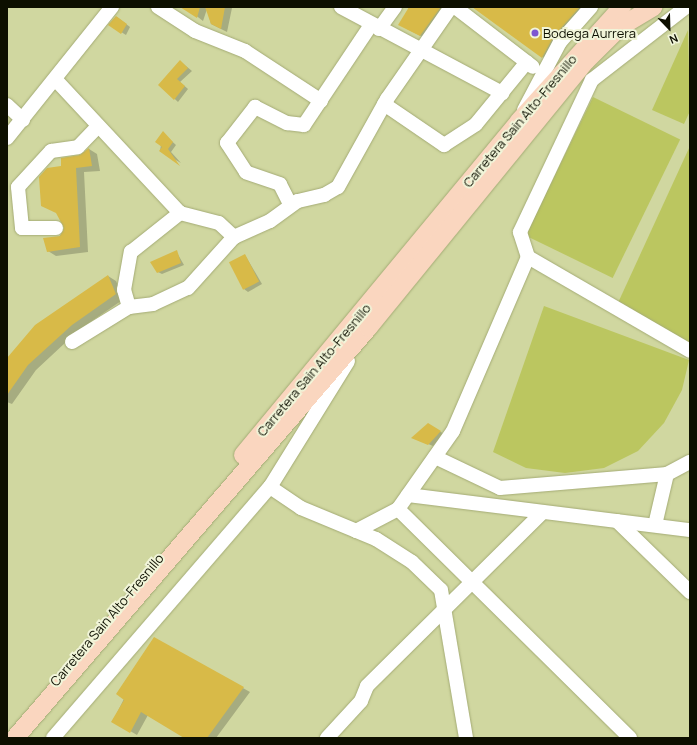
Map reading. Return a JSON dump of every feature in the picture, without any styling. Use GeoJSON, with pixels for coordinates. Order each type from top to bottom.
{"type":"FeatureCollection","features":[{"type":"Feature","properties":{"kind":"main road","name":"Carretera Sain Alto-Fresnillo"},"geometry":{"type":"LineString","coordinates":[[7,736],[366,308],[523,126],[622,7]]}},
{"type":"Feature","properties":{"kind":"main road"},"geometry":{"type":"LineString","coordinates":[[15,738],[368,328],[523,126],[620,27],[653,7]]}},
{"type":"Feature","properties":{"kind":"street"},"geometry":{"type":"LineString","coordinates":[[7,138],[23,120],[112,7]]}},
{"type":"Feature","properties":{"kind":"street"},"geometry":{"type":"LineString","coordinates":[[158,7],[195,31],[245,51],[320,101]]}},
{"type":"Feature","properties":{"kind":"street"},"geometry":{"type":"LineString","coordinates":[[341,7],[375,27],[502,93]]}},
{"type":"Feature","properties":{"kind":"street"},"geometry":{"type":"LineString","coordinates":[[290,204],[280,184],[246,172],[227,143],[255,107],[287,123],[304,126],[320,101],[375,27],[395,7]]}},
{"type":"Feature","properties":{"kind":"street"},"geometry":{"type":"LineString","coordinates":[[72,342],[129,307],[153,304],[188,288],[234,237],[270,220],[290,204],[324,196],[342,184],[384,104],[451,7]]}},
{"type":"Feature","properties":{"kind":"street"},"geometry":{"type":"LineString","coordinates":[[456,7],[542,74]]}},
{"type":"Feature","properties":{"kind":"street"},"geometry":{"type":"LineString","coordinates":[[523,126],[542,74],[560,42],[591,7]]}},
{"type":"Feature","properties":{"kind":"street"},"geometry":{"type":"LineString","coordinates":[[356,531],[398,509],[452,431],[528,257],[520,232],[592,80],[686,7]]}},
{"type":"Feature","properties":{"kind":"street"},"geometry":{"type":"LineString","coordinates":[[384,104],[444,145],[476,124],[527,62]]}},
{"type":"Feature","properties":{"kind":"street"},"geometry":{"type":"LineString","coordinates":[[55,79],[180,213],[219,223],[234,237]]}},
{"type":"Feature","properties":{"kind":"street"},"geometry":{"type":"LineString","coordinates":[[7,105],[23,120]]}},
{"type":"Feature","properties":{"kind":"street"},"geometry":{"type":"LineString","coordinates":[[56,228],[22,228],[18,187],[51,151],[78,147],[98,126]]}},
{"type":"Feature","properties":{"kind":"street"},"geometry":{"type":"LineString","coordinates":[[129,307],[124,290],[131,252],[180,213]]}},
{"type":"Feature","properties":{"kind":"street"},"geometry":{"type":"LineString","coordinates":[[528,257],[690,351]]}},
{"type":"Feature","properties":{"kind":"street"},"geometry":{"type":"LineString","coordinates":[[53,738],[270,487],[368,328],[366,308]]}},
{"type":"Feature","properties":{"kind":"street"},"geometry":{"type":"LineString","coordinates":[[435,456],[500,488],[667,474],[690,462]]}},
{"type":"Feature","properties":{"kind":"street"},"geometry":{"type":"LineString","coordinates":[[654,526],[667,474]]}},
{"type":"Feature","properties":{"kind":"street"},"geometry":{"type":"LineString","coordinates":[[270,487],[301,508],[376,539],[412,562],[441,590],[447,606],[466,738]]}},
{"type":"Feature","properties":{"kind":"street"},"geometry":{"type":"LineString","coordinates":[[408,495],[690,530]]}},
{"type":"Feature","properties":{"kind":"street"},"geometry":{"type":"LineString","coordinates":[[398,509],[630,738]]}},
{"type":"Feature","properties":{"kind":"street"},"geometry":{"type":"LineString","coordinates":[[327,738],[361,701],[367,686],[542,512]]}},
{"type":"Feature","properties":{"kind":"street"},"geometry":{"type":"LineString","coordinates":[[618,521],[690,592]]}},
{"type":"Feature","properties":{"kind":"green space"},"geometry":{"type":"Polygon","coordinates":[[[688,30],[690,111],[684,124],[652,110],[688,30]]]}},
{"type":"Feature","properties":{"kind":"green space"},"geometry":{"type":"Polygon","coordinates":[[[593,97],[680,140],[613,278],[525,235],[593,97]]]}},
{"type":"Feature","properties":{"kind":"green space"},"geometry":{"type":"Polygon","coordinates":[[[690,146],[690,345],[617,305],[690,146]]]}},
{"type":"Feature","properties":{"kind":"green space"},"geometry":{"type":"Polygon","coordinates":[[[544,306],[689,360],[682,390],[664,423],[638,451],[604,468],[565,473],[526,468],[493,452],[544,306]]]}},
{"type":"Feature","properties":{"kind":"building"},"geometry":{"type":"Polygon","coordinates":[[[180,7],[200,7],[197,18],[180,7]]]}},
{"type":"Feature","properties":{"kind":"building"},"geometry":{"type":"Polygon","coordinates":[[[205,7],[225,7],[221,29],[211,24],[205,7]]]}},
{"type":"Feature","properties":{"kind":"building"},"geometry":{"type":"Polygon","coordinates":[[[409,7],[441,7],[420,36],[398,25],[409,7]]]}},
{"type":"Feature","properties":{"kind":"building","name":"Bodega Aurrera"},"geometry":{"type":"Polygon","coordinates":[[[472,7],[580,7],[554,36],[542,58],[472,7]]]}},
{"type":"Feature","properties":{"kind":"building"},"geometry":{"type":"Polygon","coordinates":[[[116,16],[127,24],[121,34],[108,25],[116,16]]]}},
{"type":"Feature","properties":{"kind":"building"},"geometry":{"type":"Polygon","coordinates":[[[180,60],[188,68],[177,79],[185,86],[174,100],[158,85],[180,60]]]}},
{"type":"Feature","properties":{"kind":"building"},"geometry":{"type":"Polygon","coordinates":[[[163,131],[173,142],[168,149],[180,166],[159,151],[162,147],[155,142],[163,131]]]}},
{"type":"Feature","properties":{"kind":"building"},"geometry":{"type":"Polygon","coordinates":[[[89,148],[92,166],[76,168],[80,247],[47,252],[43,238],[60,236],[64,228],[56,213],[41,206],[39,177],[47,168],[61,166],[61,158],[80,155],[89,148]]]}},
{"type":"Feature","properties":{"kind":"building"},"geometry":{"type":"Polygon","coordinates":[[[177,250],[181,263],[157,273],[150,262],[177,250]]]}},
{"type":"Feature","properties":{"kind":"building"},"geometry":{"type":"Polygon","coordinates":[[[245,254],[259,282],[243,290],[229,262],[245,254]]]}},
{"type":"Feature","properties":{"kind":"building"},"geometry":{"type":"Polygon","coordinates":[[[108,275],[116,294],[72,325],[28,365],[7,395],[7,358],[35,325],[108,275]]]}},
{"type":"Feature","properties":{"kind":"building"},"geometry":{"type":"Polygon","coordinates":[[[428,423],[441,431],[428,445],[411,438],[428,423]]]}},
{"type":"Feature","properties":{"kind":"building"},"geometry":{"type":"Polygon","coordinates":[[[154,637],[244,687],[207,738],[184,738],[141,712],[130,733],[111,722],[124,700],[116,694],[154,637]]]}},
{"type":"Feature","properties":{"kind":"place","name":"Bodega Aurrera"},"geometry":{"type":"Point","coordinates":[535,33]}}]}
